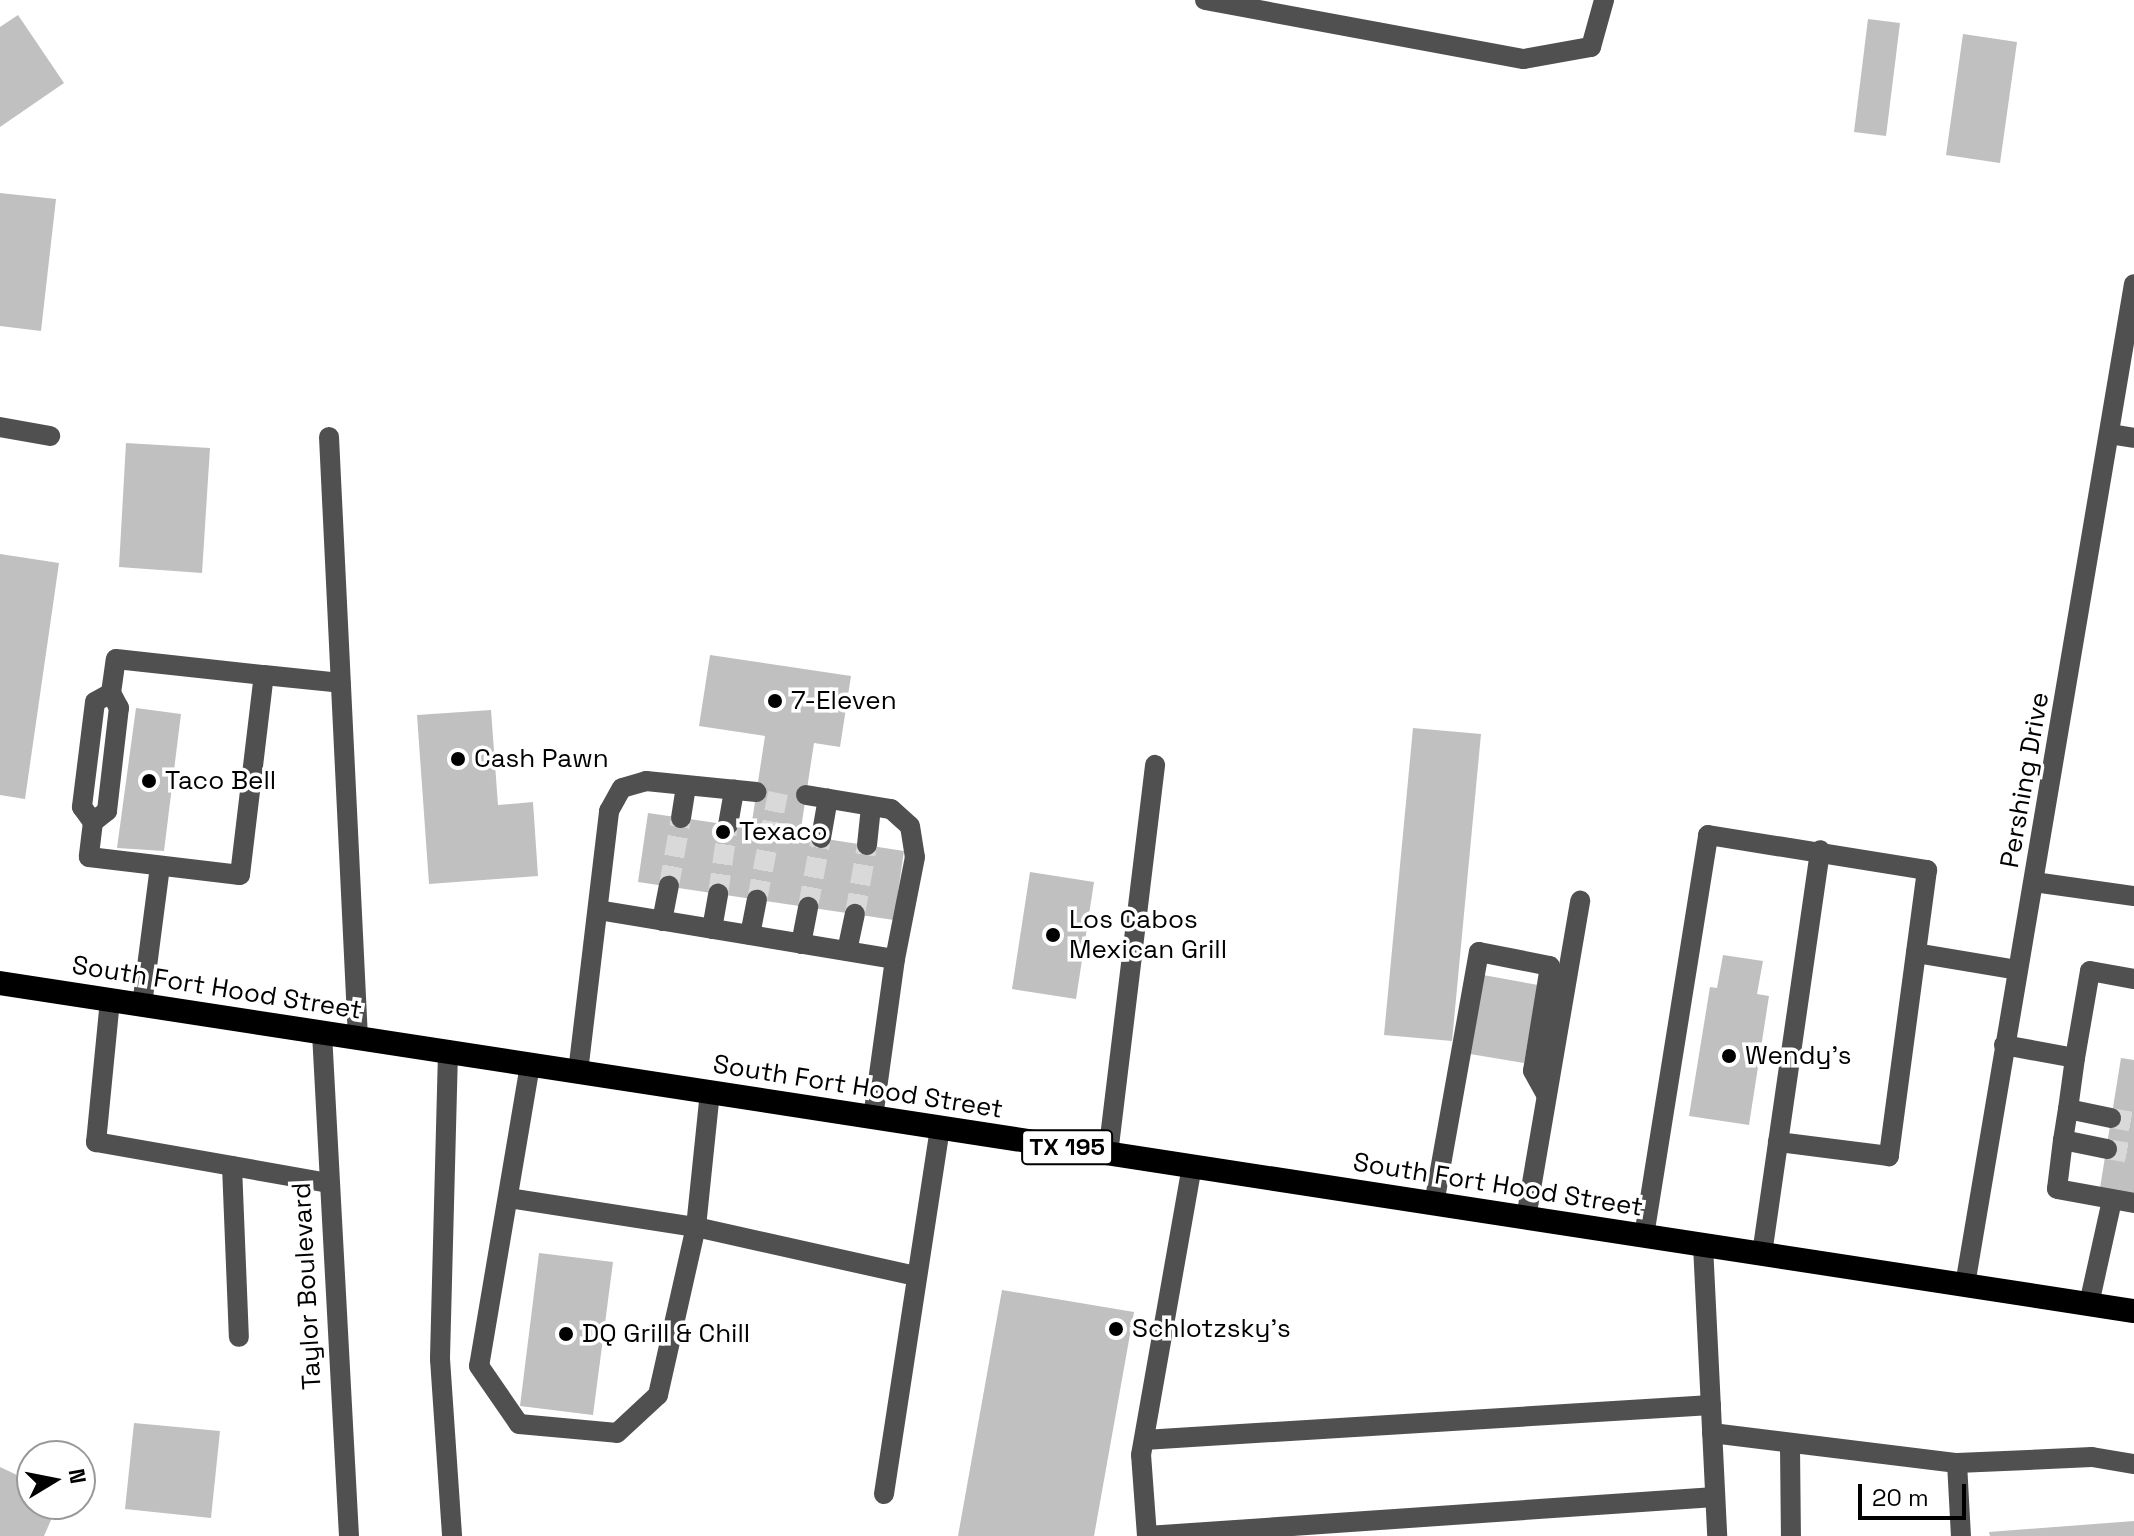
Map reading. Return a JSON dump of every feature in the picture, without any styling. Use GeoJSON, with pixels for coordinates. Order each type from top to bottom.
{"type":"FeatureCollection","features":[{"type":"Feature","properties":{"kind":"highway","name":"South Fort Hood Street"},"geometry":{"type":"LineString","coordinates":[[0,983],[2134,1311]]}},
{"type":"Feature","properties":{"kind":"street"},"geometry":{"type":"LineString","coordinates":[[1205,0],[1524,59],[1591,47],[1604,0]]}},
{"type":"Feature","properties":{"kind":"street","name":"Pershing Drive"},"geometry":{"type":"LineString","coordinates":[[1965,1285],[2134,284]]}},
{"type":"Feature","properties":{"kind":"street"},"geometry":{"type":"LineString","coordinates":[[0,427],[50,436]]}},
{"type":"Feature","properties":{"kind":"street"},"geometry":{"type":"LineString","coordinates":[[2110,434],[2134,438]]}},
{"type":"Feature","properties":{"kind":"street"},"geometry":{"type":"LineString","coordinates":[[329,437],[358,1039]]}},
{"type":"Feature","properties":{"kind":"street"},"geometry":{"type":"LineString","coordinates":[[264,675],[240,875],[89,857],[93,822],[107,811],[119,708],[111,693],[116,659],[341,683]]}},
{"type":"Feature","properties":{"kind":"street"},"geometry":{"type":"LineString","coordinates":[[1108,1154],[1155,765]]}},
{"type":"Feature","properties":{"kind":"street"},"geometry":{"type":"LineString","coordinates":[[578,1072],[609,811],[622,788],[646,781],[756,792]]}},
{"type":"Feature","properties":{"kind":"street"},"geometry":{"type":"LineString","coordinates":[[681,818],[686,785]]}},
{"type":"Feature","properties":{"kind":"street"},"geometry":{"type":"LineString","coordinates":[[728,825],[734,790]]}},
{"type":"Feature","properties":{"kind":"street"},"geometry":{"type":"LineString","coordinates":[[806,795],[891,809],[910,826],[915,857],[895,959],[873,1118]]}},
{"type":"Feature","properties":{"kind":"street"},"geometry":{"type":"LineString","coordinates":[[821,838],[828,799]]}},
{"type":"Feature","properties":{"kind":"street"},"geometry":{"type":"LineString","coordinates":[[867,845],[871,806]]}},
{"type":"Feature","properties":{"kind":"street"},"geometry":{"type":"LineString","coordinates":[[1644,1236],[1708,835],[1820,850],[1927,870],[1889,1156],[1778,1142]]}},
{"type":"Feature","properties":{"kind":"street"},"geometry":{"type":"LineString","coordinates":[[1762,1254],[1820,850]]}},
{"type":"Feature","properties":{"kind":"street"},"geometry":{"type":"LineString","coordinates":[[142,1005],[160,867]]}},
{"type":"Feature","properties":{"kind":"street"},"geometry":{"type":"LineString","coordinates":[[2034,882],[2134,896]]}},
{"type":"Feature","properties":{"kind":"street"},"geometry":{"type":"LineString","coordinates":[[662,921],[669,886]]}},
{"type":"Feature","properties":{"kind":"street"},"geometry":{"type":"LineString","coordinates":[[712,929],[718,894]]}},
{"type":"Feature","properties":{"kind":"street"},"geometry":{"type":"LineString","coordinates":[[750,935],[757,900]]}},
{"type":"Feature","properties":{"kind":"street"},"geometry":{"type":"LineString","coordinates":[[1526,1218],[1580,901]]}},
{"type":"Feature","properties":{"kind":"street"},"geometry":{"type":"LineString","coordinates":[[801,944],[808,907]]}},
{"type":"Feature","properties":{"kind":"street"},"geometry":{"type":"LineString","coordinates":[[598,910],[895,959]]}},
{"type":"Feature","properties":{"kind":"street"},"geometry":{"type":"LineString","coordinates":[[847,951],[855,914]]}},
{"type":"Feature","properties":{"kind":"street"},"geometry":{"type":"LineString","coordinates":[[1434,1204],[1479,952],[1550,966],[1533,1071],[1546,1094]]}},
{"type":"Feature","properties":{"kind":"street"},"geometry":{"type":"LineString","coordinates":[[1916,953],[2018,970]]}},
{"type":"Feature","properties":{"kind":"street"},"geometry":{"type":"LineString","coordinates":[[2134,979],[2090,971],[2057,1189],[2134,1203]]}},
{"type":"Feature","properties":{"kind":"street"},"geometry":{"type":"LineString","coordinates":[[110,1000],[96,1142],[328,1183]]}},
{"type":"Feature","properties":{"kind":"street","name":"Taylor Boulevard"},"geometry":{"type":"LineString","coordinates":[[322,1033],[349,1536]]}},
{"type":"Feature","properties":{"kind":"street"},"geometry":{"type":"LineString","coordinates":[[2004,1045],[2075,1058]]}},
{"type":"Feature","properties":{"kind":"street"},"geometry":{"type":"LineString","coordinates":[[448,1052],[440,1359],[452,1536]]}},
{"type":"Feature","properties":{"kind":"street"},"geometry":{"type":"LineString","coordinates":[[530,1065],[479,1366],[519,1424],[617,1433],[658,1395],[696,1227],[710,1092]]}},
{"type":"Feature","properties":{"kind":"street"},"geometry":{"type":"LineString","coordinates":[[2068,1109],[2111,1118]]}},
{"type":"Feature","properties":{"kind":"street"},"geometry":{"type":"LineString","coordinates":[[884,1494],[940,1128]]}},
{"type":"Feature","properties":{"kind":"street"},"geometry":{"type":"LineString","coordinates":[[2063,1140],[2107,1149]]}},
{"type":"Feature","properties":{"kind":"street"},"geometry":{"type":"LineString","coordinates":[[232,1166],[239,1337]]}},
{"type":"Feature","properties":{"kind":"street"},"geometry":{"type":"LineString","coordinates":[[1192,1166],[1144,1440],[1147,1536],[1715,1497]]}},
{"type":"Feature","properties":{"kind":"street"},"geometry":{"type":"LineString","coordinates":[[508,1198],[696,1227],[915,1276]]}},
{"type":"Feature","properties":{"kind":"street"},"geometry":{"type":"LineString","coordinates":[[2089,1304],[2112,1200]]}},
{"type":"Feature","properties":{"kind":"street"},"geometry":{"type":"LineString","coordinates":[[1703,1245],[1717,1536]]}},
{"type":"Feature","properties":{"kind":"street"},"geometry":{"type":"LineString","coordinates":[[1144,1440],[1711,1405]]}},
{"type":"Feature","properties":{"kind":"street"},"geometry":{"type":"LineString","coordinates":[[1712,1433],[1790,1447],[1957,1463],[2092,1457],[2134,1464]]}},
{"type":"Feature","properties":{"kind":"street"},"geometry":{"type":"LineString","coordinates":[[1790,1447],[1791,1536]]}},
{"type":"Feature","properties":{"kind":"street"},"geometry":{"type":"LineString","coordinates":[[1957,1463],[1961,1536]]}},
{"type":"Feature","properties":{"kind":"building"},"geometry":{"type":"Polygon","coordinates":[[[18,15],[64,83],[0,127],[0,27],[18,15]]]}},
{"type":"Feature","properties":{"kind":"building"},"geometry":{"type":"Polygon","coordinates":[[[1868,19],[1900,23],[1886,136],[1854,132],[1868,19]]]}},
{"type":"Feature","properties":{"kind":"building"},"geometry":{"type":"Polygon","coordinates":[[[1963,34],[2017,42],[2000,163],[1946,155],[1963,34]]]}},
{"type":"Feature","properties":{"kind":"building"},"geometry":{"type":"Polygon","coordinates":[[[0,193],[56,199],[41,331],[0,326],[0,193]]]}},
{"type":"Feature","properties":{"kind":"building"},"geometry":{"type":"Polygon","coordinates":[[[126,443],[210,448],[202,573],[119,567],[126,443]]]}},
{"type":"Feature","properties":{"kind":"building"},"geometry":{"type":"Polygon","coordinates":[[[0,554],[59,563],[25,799],[0,795],[0,554]]]}},
{"type":"Feature","properties":{"kind":"building","name":"Texaco"},"geometry":{"type":"Polygon","coordinates":[[[710,655],[851,676],[840,747],[814,743],[800,835],[904,851],[894,920],[638,882],[648,813],[751,828],[765,736],[699,726],[710,655]]]}},
{"type":"Feature","properties":{"kind":"building","name":"Taco Bell"},"geometry":{"type":"Polygon","coordinates":[[[136,708],[181,714],[164,851],[117,848],[136,708]]]}},
{"type":"Feature","properties":{"kind":"building","name":"Cash Pawn"},"geometry":{"type":"Polygon","coordinates":[[[491,710],[498,805],[533,802],[538,876],[429,884],[417,715],[491,710]]]}},
{"type":"Feature","properties":{"kind":"building"},"geometry":{"type":"Polygon","coordinates":[[[1413,728],[1481,734],[1452,1041],[1384,1035],[1413,728]]]}},
{"type":"Feature","properties":{"kind":"building","name":"Los Cabos Mexican Grill"},"geometry":{"type":"Polygon","coordinates":[[[1030,872],[1094,882],[1076,999],[1012,989],[1030,872]]]}},
{"type":"Feature","properties":{"kind":"building","name":"Wendy's"},"geometry":{"type":"Polygon","coordinates":[[[1723,955],[1763,961],[1757,994],[1769,996],[1749,1125],[1689,1116],[1710,987],[1717,988],[1723,955]]]}},
{"type":"Feature","properties":{"kind":"building"},"geometry":{"type":"Polygon","coordinates":[[[1483,975],[1538,985],[1524,1063],[1470,1054],[1483,975]]]}},
{"type":"Feature","properties":{"kind":"building"},"geometry":{"type":"Polygon","coordinates":[[[2121,1058],[2134,1060],[2134,1200],[2099,1194],[2121,1058]]]}},
{"type":"Feature","properties":{"kind":"building","name":"DQ Grill & Chill"},"geometry":{"type":"Polygon","coordinates":[[[539,1253],[613,1262],[593,1415],[520,1406],[539,1253]]]}},
{"type":"Feature","properties":{"kind":"building"},"geometry":{"type":"Polygon","coordinates":[[[1002,1290],[1134,1312],[1094,1536],[958,1536],[1002,1290]]]}},
{"type":"Feature","properties":{"kind":"building"},"geometry":{"type":"Polygon","coordinates":[[[134,1423],[220,1431],[211,1518],[125,1509],[134,1423]]]}},
{"type":"Feature","properties":{"kind":"building"},"geometry":{"type":"Polygon","coordinates":[[[0,1467],[16,1474],[16,1520],[51,1520],[44,1536],[0,1536],[0,1467]]]}},
{"type":"Feature","properties":{"kind":"building"},"geometry":{"type":"Polygon","coordinates":[[[2134,1521],[2134,1536],[1990,1536],[1989,1532],[2134,1521]]]}},
{"type":"Feature","properties":{"kind":"tunnel"},"geometry":{"type":"LineString","coordinates":[[757,900],[778,793]]}},
{"type":"Feature","properties":{"kind":"tunnel"},"geometry":{"type":"LineString","coordinates":[[669,886],[681,818]]}},
{"type":"Feature","properties":{"kind":"tunnel"},"geometry":{"type":"LineString","coordinates":[[718,894],[728,825]]}},
{"type":"Feature","properties":{"kind":"tunnel"},"geometry":{"type":"LineString","coordinates":[[808,907],[821,838]]}},
{"type":"Feature","properties":{"kind":"tunnel"},"geometry":{"type":"LineString","coordinates":[[855,914],[867,845]]}},
{"type":"Feature","properties":{"kind":"tunnel"},"geometry":{"type":"LineString","coordinates":[[2111,1118],[2134,1122]]}},
{"type":"Feature","properties":{"kind":"tunnel"},"geometry":{"type":"LineString","coordinates":[[2107,1149],[2134,1154]]}},
{"type":"Feature","properties":{"kind":"place","name":"7-Eleven"},"geometry":{"type":"Point","coordinates":[775,701]}},
{"type":"Feature","properties":{"kind":"place","name":"Cash Pawn"},"geometry":{"type":"Point","coordinates":[458,759]}},
{"type":"Feature","properties":{"kind":"place","name":"Taco Bell"},"geometry":{"type":"Point","coordinates":[149,781]}},
{"type":"Feature","properties":{"kind":"place","name":"Texaco"},"geometry":{"type":"Point","coordinates":[723,832]}},
{"type":"Feature","properties":{"kind":"place","name":"Los Cabos Mexican Grill"},"geometry":{"type":"Point","coordinates":[1053,935]}},
{"type":"Feature","properties":{"kind":"place","name":"Wendy's"},"geometry":{"type":"Point","coordinates":[1729,1056]}},
{"type":"Feature","properties":{"kind":"place","name":"Schlotzsky's"},"geometry":{"type":"Point","coordinates":[1116,1329]}},
{"type":"Feature","properties":{"kind":"place","name":"DQ Grill & Chill"},"geometry":{"type":"Point","coordinates":[566,1334]}}]}
